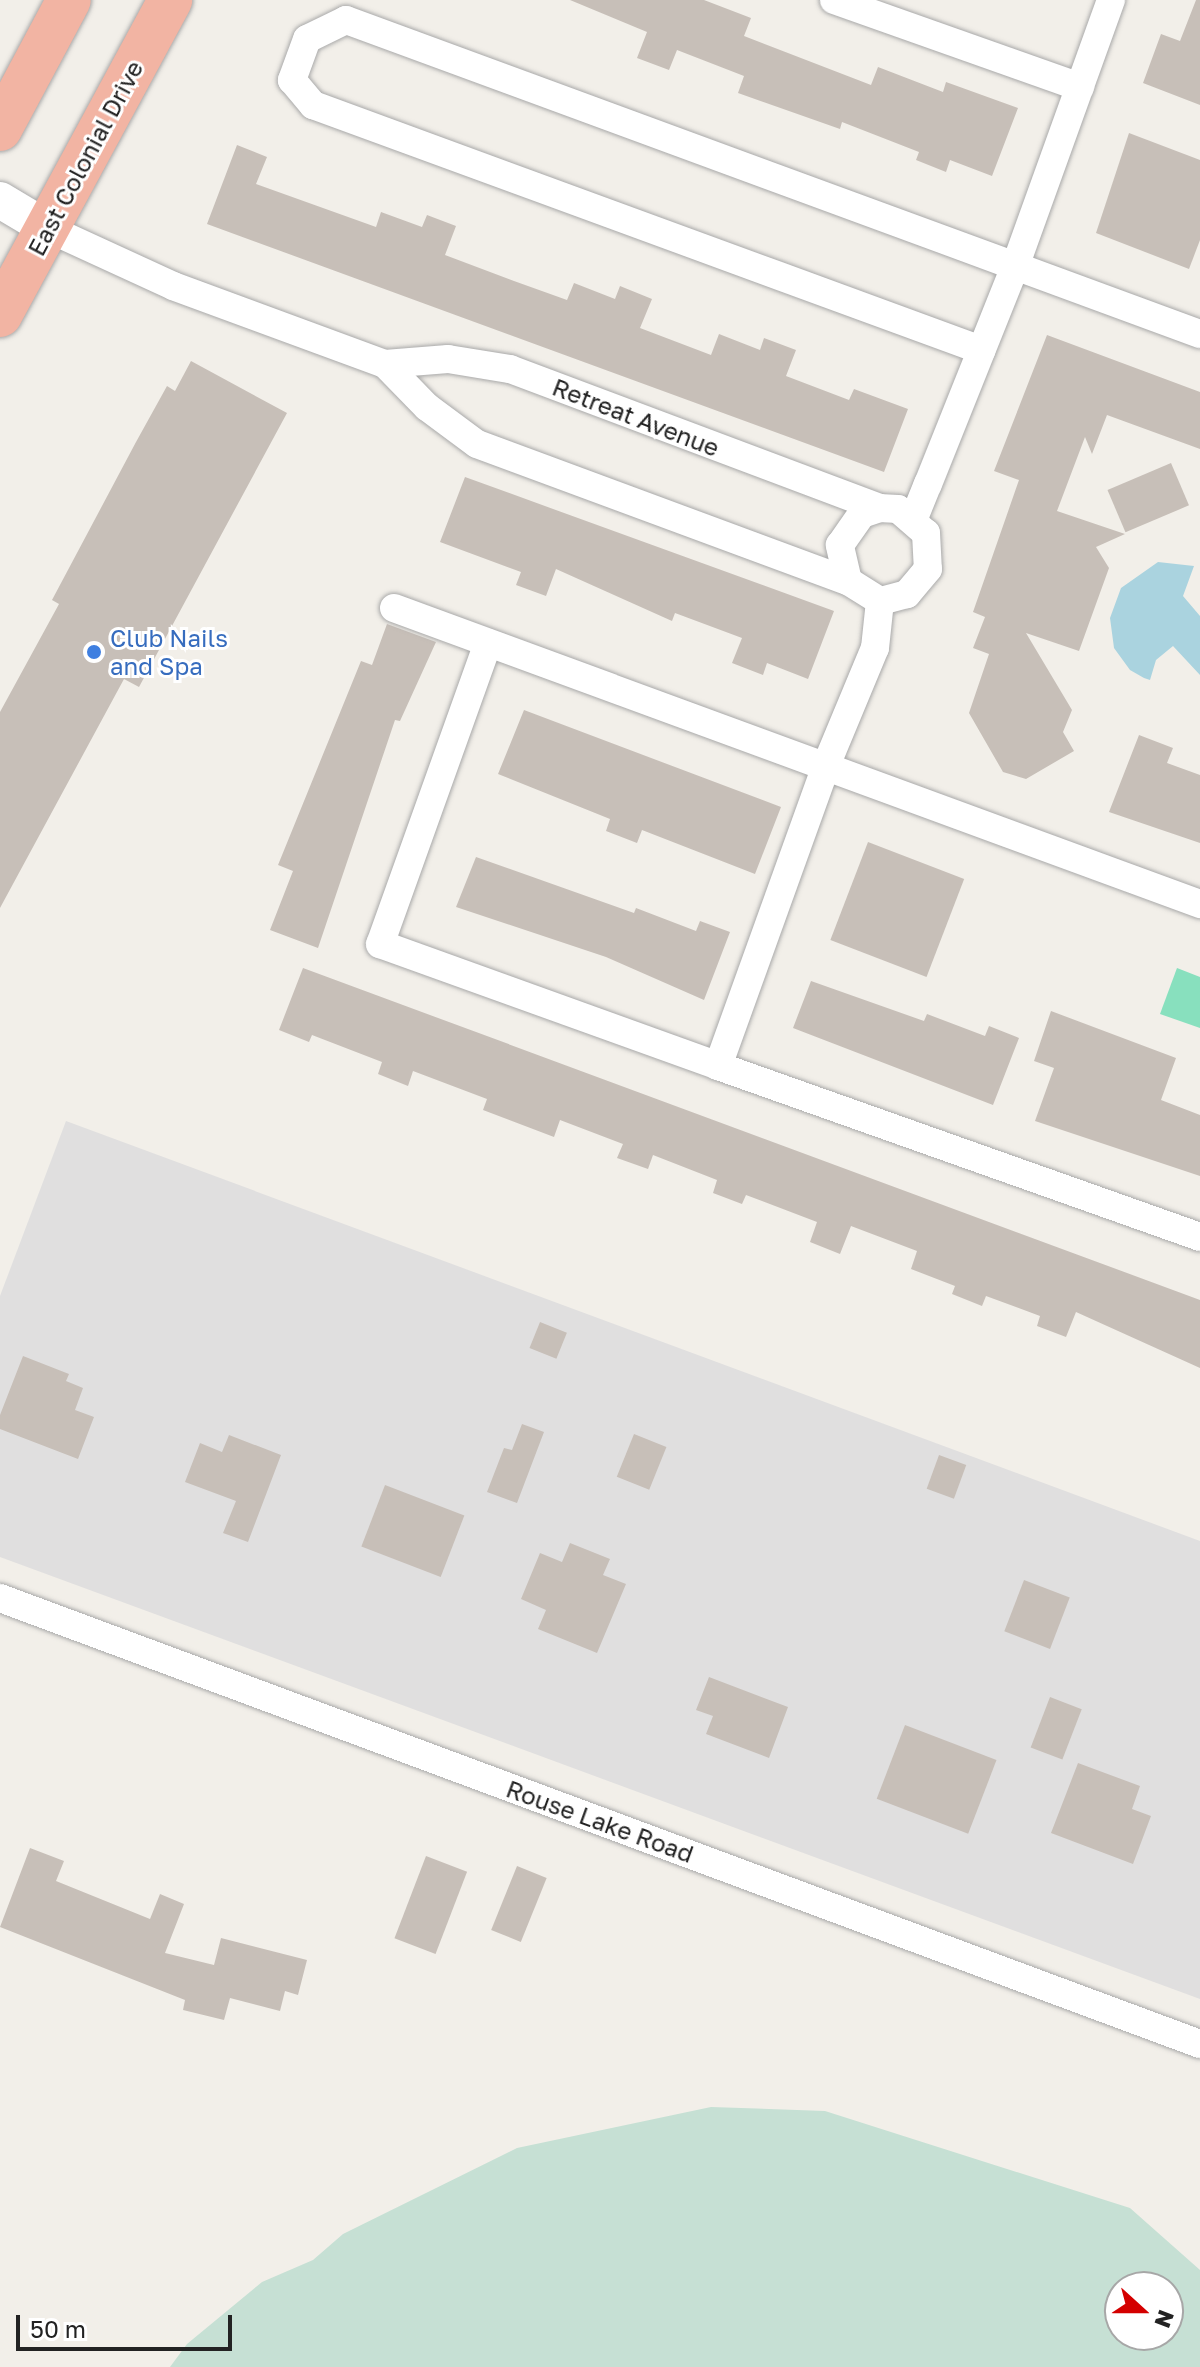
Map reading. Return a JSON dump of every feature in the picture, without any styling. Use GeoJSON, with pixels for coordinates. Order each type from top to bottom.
{"type":"FeatureCollection","features":[{"type":"Feature","properties":{"kind":"highway"},"geometry":{"type":"LineString","coordinates":[[0,129],[69,0]]}},
{"type":"Feature","properties":{"kind":"highway","name":"East Colonial Drive"},"geometry":{"type":"LineString","coordinates":[[0,315],[170,0]]}},
{"type":"Feature","properties":{"kind":"street"},"geometry":{"type":"LineString","coordinates":[[834,0],[1080,87]]}},
{"type":"Feature","properties":{"kind":"street"},"geometry":{"type":"LineString","coordinates":[[914,518],[1015,266],[1111,0]]}},
{"type":"Feature","properties":{"kind":"street"},"geometry":{"type":"LineString","coordinates":[[981,350],[313,105],[292,80],[307,39],[346,20],[1200,334]]}},
{"type":"Feature","properties":{"kind":"street"},"geometry":{"type":"LineString","coordinates":[[0,200],[47,228]]}},
{"type":"Feature","properties":{"kind":"street","name":"Retreat Avenue"},"geometry":{"type":"LineString","coordinates":[[47,228],[173,286],[385,364],[448,359],[510,369],[879,508]]}},
{"type":"Feature","properties":{"kind":"street","name":"Retreat Avenue"},"geometry":{"type":"LineString","coordinates":[[385,364],[427,407],[477,444],[848,581]]}},
{"type":"Feature","properties":{"kind":"street"},"geometry":{"type":"LineString","coordinates":[[879,508],[914,518],[931,551],[928,569],[907,594],[880,601],[848,581],[840,545],[848,527],[879,508]]}},
{"type":"Feature","properties":{"kind":"street"},"geometry":{"type":"LineString","coordinates":[[718,1066],[825,768],[875,648],[880,601]]}},
{"type":"Feature","properties":{"kind":"street"},"geometry":{"type":"LineString","coordinates":[[394,608],[1200,904]]}},
{"type":"Feature","properties":{"kind":"street"},"geometry":{"type":"LineString","coordinates":[[488,643],[380,944],[1200,1237]]}},
{"type":"Feature","properties":{"kind":"street","name":"Rouse Lake Road"},"geometry":{"type":"LineString","coordinates":[[0,1598],[1200,2044]]}},
{"type":"Feature","properties":{"kind":"shaded area"},"geometry":{"type":"Polygon","coordinates":[[[66,1121],[1200,1541],[1200,1999],[0,1557],[0,1296],[66,1121]]]}},
{"type":"Feature","properties":{"kind":"green space"},"geometry":{"type":"Polygon","coordinates":[[[1177,968],[1200,977],[1200,1028],[1160,1014],[1177,968]]]}},
{"type":"Feature","properties":{"kind":"green space"},"geometry":{"type":"Polygon","coordinates":[[[711,2107],[825,2111],[1130,2208],[1200,2270],[1200,2367],[170,2367],[187,2344],[262,2282],[313,2260],[343,2234],[517,2148],[711,2107]]]}},
{"type":"Feature","properties":{"kind":"water"},"geometry":{"type":"Polygon","coordinates":[[[1158,562],[1194,566],[1183,596],[1200,616],[1200,675],[1173,646],[1156,660],[1150,680],[1130,670],[1114,648],[1110,618],[1121,588],[1158,562]]]}},
{"type":"Feature","properties":{"kind":"building"},"geometry":{"type":"Polygon","coordinates":[[[570,0],[704,0],[751,18],[744,36],[871,85],[878,67],[943,92],[946,82],[1018,108],[992,176],[950,160],[946,172],[916,160],[919,152],[842,122],[840,129],[738,93],[744,76],[677,50],[669,70],[637,58],[647,32],[570,0]]]}},
{"type":"Feature","properties":{"kind":"building"},"geometry":{"type":"Polygon","coordinates":[[[1196,0],[1200,0],[1200,105],[1143,83],[1161,34],[1180,41],[1196,0]]]}},
{"type":"Feature","properties":{"kind":"building"},"geometry":{"type":"Polygon","coordinates":[[[1129,133],[1200,160],[1200,240],[1189,269],[1096,233],[1129,133]]]}},
{"type":"Feature","properties":{"kind":"building"},"geometry":{"type":"Polygon","coordinates":[[[237,145],[267,157],[256,184],[376,227],[381,212],[422,227],[427,215],[456,226],[445,255],[567,300],[574,283],[615,299],[620,286],[652,299],[640,328],[711,355],[719,334],[760,350],[764,338],[796,350],[786,376],[849,400],[854,389],[908,409],[884,472],[207,224],[237,145]]]}},
{"type":"Feature","properties":{"kind":"building"},"geometry":{"type":"Polygon","coordinates":[[[1047,335],[1200,392],[1200,449],[1107,415],[1092,454],[1085,437],[1057,511],[1125,534],[1096,547],[1109,568],[1079,651],[1026,633],[1072,710],[1063,732],[1074,751],[1026,779],[1003,772],[969,713],[989,654],[973,648],[985,617],[973,612],[1019,480],[994,471],[1047,335]]]}},
{"type":"Feature","properties":{"kind":"building"},"geometry":{"type":"Polygon","coordinates":[[[191,361],[287,413],[139,687],[124,679],[0,908],[0,712],[59,604],[52,600],[136,442],[167,386],[175,391],[191,361]]]}},
{"type":"Feature","properties":{"kind":"building"},"geometry":{"type":"Polygon","coordinates":[[[1171,463],[1189,505],[1125,532],[1107,490],[1171,463]]]}},
{"type":"Feature","properties":{"kind":"building"},"geometry":{"type":"Polygon","coordinates":[[[465,477],[834,611],[808,679],[767,663],[763,675],[732,663],[742,638],[675,613],[672,621],[556,569],[546,596],[516,585],[521,572],[440,542],[465,477]]]}},
{"type":"Feature","properties":{"kind":"building"},"geometry":{"type":"Polygon","coordinates":[[[387,624],[436,642],[400,721],[395,720],[318,948],[270,930],[293,871],[278,865],[361,661],[372,665],[387,624]]]}},
{"type":"Feature","properties":{"kind":"building"},"geometry":{"type":"Polygon","coordinates":[[[524,710],[781,807],[755,874],[642,830],[637,843],[606,831],[610,819],[498,774],[524,710]]]}},
{"type":"Feature","properties":{"kind":"building"},"geometry":{"type":"Polygon","coordinates":[[[1139,735],[1173,748],[1167,763],[1200,775],[1200,843],[1109,812],[1139,735]]]}},
{"type":"Feature","properties":{"kind":"building"},"geometry":{"type":"Polygon","coordinates":[[[868,842],[964,879],[927,977],[830,940],[868,842]]]}},
{"type":"Feature","properties":{"kind":"building"},"geometry":{"type":"Polygon","coordinates":[[[476,857],[634,913],[636,908],[696,931],[700,921],[730,932],[704,1000],[606,957],[456,907],[476,857]]]}},
{"type":"Feature","properties":{"kind":"building"},"geometry":{"type":"Polygon","coordinates":[[[303,968],[1200,1300],[1200,1368],[1076,1312],[1066,1337],[1037,1326],[1040,1316],[986,1296],[982,1306],[952,1294],[955,1286],[911,1269],[917,1251],[851,1226],[840,1254],[810,1242],[817,1222],[746,1195],[742,1204],[713,1193],[717,1180],[653,1155],[648,1169],[617,1158],[623,1144],[560,1120],[554,1137],[483,1110],[487,1099],[413,1071],[408,1086],[378,1074],[382,1062],[312,1035],[309,1042],[279,1030],[303,968]]]}},
{"type":"Feature","properties":{"kind":"building"},"geometry":{"type":"Polygon","coordinates":[[[811,981],[924,1021],[927,1014],[985,1036],[989,1026],[1019,1038],[993,1105],[793,1028],[811,981]]]}},
{"type":"Feature","properties":{"kind":"building"},"geometry":{"type":"Polygon","coordinates":[[[1051,1011],[1176,1058],[1161,1100],[1200,1115],[1200,1176],[1035,1121],[1054,1068],[1034,1061],[1051,1011]]]}},
{"type":"Feature","properties":{"kind":"building"},"geometry":{"type":"Polygon","coordinates":[[[540,1322],[567,1333],[556,1359],[530,1348],[540,1322]]]}},
{"type":"Feature","properties":{"kind":"building"},"geometry":{"type":"Polygon","coordinates":[[[23,1356],[69,1374],[66,1381],[83,1388],[75,1410],[94,1417],[78,1459],[0,1429],[0,1415],[23,1356]]]}},
{"type":"Feature","properties":{"kind":"building"},"geometry":{"type":"Polygon","coordinates":[[[522,1424],[544,1432],[517,1503],[487,1492],[504,1448],[512,1450],[522,1424]]]}},
{"type":"Feature","properties":{"kind":"building"},"geometry":{"type":"Polygon","coordinates":[[[634,1434],[666,1447],[649,1490],[617,1477],[634,1434]]]}},
{"type":"Feature","properties":{"kind":"building"},"geometry":{"type":"Polygon","coordinates":[[[229,1435],[281,1455],[248,1542],[223,1533],[236,1501],[185,1482],[200,1443],[222,1452],[229,1435]]]}},
{"type":"Feature","properties":{"kind":"building"},"geometry":{"type":"Polygon","coordinates":[[[939,1455],[966,1465],[954,1499],[927,1489],[939,1455]]]}},
{"type":"Feature","properties":{"kind":"building"},"geometry":{"type":"Polygon","coordinates":[[[385,1485],[464,1515],[441,1577],[361,1547],[385,1485]]]}},
{"type":"Feature","properties":{"kind":"building"},"geometry":{"type":"Polygon","coordinates":[[[570,1543],[610,1559],[603,1575],[626,1584],[597,1653],[538,1629],[546,1610],[521,1599],[540,1553],[562,1562],[570,1543]]]}},
{"type":"Feature","properties":{"kind":"building"},"geometry":{"type":"Polygon","coordinates":[[[1024,1580],[1070,1598],[1050,1649],[1004,1631],[1024,1580]]]}},
{"type":"Feature","properties":{"kind":"building"},"geometry":{"type":"Polygon","coordinates":[[[709,1677],[788,1707],[769,1758],[706,1734],[713,1716],[696,1710],[709,1677]]]}},
{"type":"Feature","properties":{"kind":"building"},"geometry":{"type":"Polygon","coordinates":[[[1050,1697],[1082,1709],[1062,1760],[1031,1747],[1050,1697]]]}},
{"type":"Feature","properties":{"kind":"building"},"geometry":{"type":"Polygon","coordinates":[[[905,1725],[996,1760],[968,1834],[877,1799],[905,1725]]]}},
{"type":"Feature","properties":{"kind":"building"},"geometry":{"type":"Polygon","coordinates":[[[1078,1763],[1140,1786],[1132,1809],[1151,1816],[1133,1864],[1051,1833],[1078,1763]]]}},
{"type":"Feature","properties":{"kind":"building"},"geometry":{"type":"Polygon","coordinates":[[[30,1848],[64,1861],[56,1881],[150,1919],[160,1894],[184,1904],[165,1953],[214,1965],[221,1938],[307,1960],[298,1995],[285,1991],[280,2011],[230,1998],[224,2020],[183,2010],[185,2000],[0,1927],[30,1848]]]}},
{"type":"Feature","properties":{"kind":"building"},"geometry":{"type":"Polygon","coordinates":[[[426,1856],[467,1872],[436,1954],[394,1938],[426,1856]]]}},
{"type":"Feature","properties":{"kind":"building"},"geometry":{"type":"Polygon","coordinates":[[[517,1866],[547,1878],[521,1942],[491,1930],[517,1866]]]}},
{"type":"Feature","properties":{"kind":"place","name":"Club Nails and Spa"},"geometry":{"type":"Point","coordinates":[94,652]}}]}
